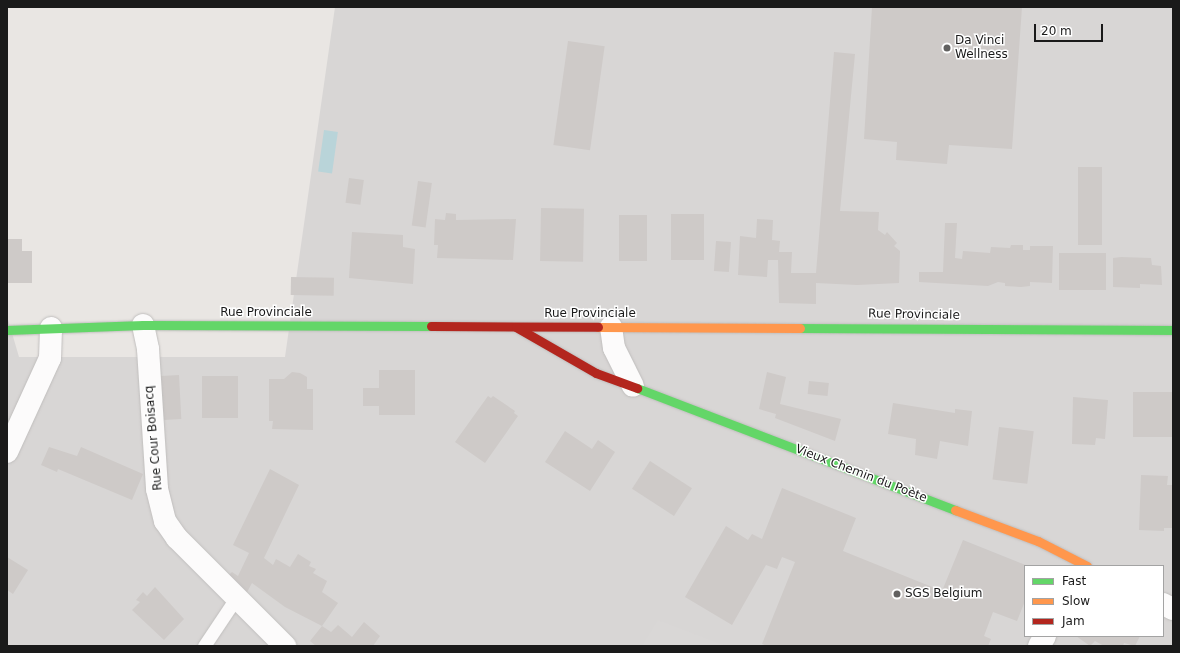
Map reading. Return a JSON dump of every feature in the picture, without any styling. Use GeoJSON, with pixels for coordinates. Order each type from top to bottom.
{"type":"FeatureCollection","features":[{"type":"Feature","properties":{"kind":"main road","name":"Rue Provinciale"},"geometry":{"type":"LineString","coordinates":[[7,330],[143,325],[1173,330]]}},
{"type":"Feature","properties":{"kind":"main road"},"geometry":{"type":"LineString","coordinates":[[514,326],[596,373],[633,386]]}},
{"type":"Feature","properties":{"kind":"main road","name":"Vieux Chemin du Poète"},"geometry":{"type":"LineString","coordinates":[[633,386],[1038,541],[1085,565]]}},
{"type":"Feature","properties":{"kind":"street","name":"Rue Cour Boisacq"},"geometry":{"type":"LineString","coordinates":[[143,325],[148,349],[157,489],[165,521],[177,538],[285,646]]}},
{"type":"Feature","properties":{"kind":"street"},"geometry":{"type":"LineString","coordinates":[[611,327],[614,348],[633,386]]}},
{"type":"Feature","properties":{"kind":"street"},"geometry":{"type":"LineString","coordinates":[[7,452],[50,358],[51,328]]}},
{"type":"Feature","properties":{"kind":"street"},"geometry":{"type":"LineString","coordinates":[[1164,604],[1173,609]]}},
{"type":"Feature","properties":{"kind":"street"},"geometry":{"type":"LineString","coordinates":[[1040,646],[1044,637]]}},
{"type":"Feature","properties":{"kind":"lane"},"geometry":{"type":"LineString","coordinates":[[204,646],[236,598]]}},
{"type":"Feature","properties":{"kind":"shaded area"},"geometry":{"type":"Polygon","coordinates":[[[335,7],[1173,7],[1173,646],[7,646],[7,316],[19,357],[285,357],[335,7]]]}},
{"type":"Feature","properties":{"kind":"shaded area"},"geometry":{"type":"Polygon","coordinates":[[[658,620],[726,646],[642,646],[658,620]]]}},
{"type":"Feature","properties":{"kind":"water"},"geometry":{"type":"Polygon","coordinates":[[[324,130],[338,132],[332,174],[318,172],[324,130]]]}},
{"type":"Feature","properties":{"kind":"building"},"geometry":{"type":"Polygon","coordinates":[[[872,7],[1022,7],[1012,149],[949,145],[947,164],[896,160],[897,142],[864,139],[872,7]]]}},
{"type":"Feature","properties":{"kind":"building"},"geometry":{"type":"Polygon","coordinates":[[[568,41],[605,46],[590,150],[553,145],[568,41]]]}},
{"type":"Feature","properties":{"kind":"building"},"geometry":{"type":"Polygon","coordinates":[[[834,52],[855,54],[840,211],[879,212],[878,230],[885,235],[887,232],[897,243],[894,246],[900,251],[899,283],[857,285],[816,283],[816,304],[779,303],[778,260],[768,260],[767,277],[738,275],[740,236],[756,238],[757,219],[773,220],[772,240],[780,241],[779,252],[792,252],[791,273],[816,273],[834,52]]]}},
{"type":"Feature","properties":{"kind":"building"},"geometry":{"type":"Polygon","coordinates":[[[1078,167],[1102,167],[1102,245],[1078,245],[1078,167]]]}},
{"type":"Feature","properties":{"kind":"building"},"geometry":{"type":"Polygon","coordinates":[[[349,178],[364,180],[360,205],[346,203],[349,178]]]}},
{"type":"Feature","properties":{"kind":"building"},"geometry":{"type":"Polygon","coordinates":[[[418,181],[432,183],[426,228],[412,226],[418,181]]]}},
{"type":"Feature","properties":{"kind":"building"},"geometry":{"type":"Polygon","coordinates":[[[541,208],[584,209],[583,262],[540,261],[541,208]]]}},
{"type":"Feature","properties":{"kind":"building"},"geometry":{"type":"Polygon","coordinates":[[[446,213],[456,214],[456,220],[516,219],[513,260],[437,258],[438,245],[434,245],[435,219],[445,220],[446,213]]]}},
{"type":"Feature","properties":{"kind":"building"},"geometry":{"type":"Polygon","coordinates":[[[671,214],[704,214],[704,260],[671,260],[671,214]]]}},
{"type":"Feature","properties":{"kind":"building"},"geometry":{"type":"Polygon","coordinates":[[[619,215],[647,215],[647,261],[619,261],[619,215]]]}},
{"type":"Feature","properties":{"kind":"building"},"geometry":{"type":"Polygon","coordinates":[[[945,223],[957,223],[955,258],[962,259],[963,251],[990,253],[991,247],[1010,248],[1011,245],[1023,245],[1023,250],[1030,250],[1030,246],[1053,246],[1052,283],[1030,282],[1030,286],[1021,287],[1005,286],[1005,283],[998,282],[988,286],[919,282],[919,272],[943,272],[945,223]]]}},
{"type":"Feature","properties":{"kind":"building"},"geometry":{"type":"Polygon","coordinates":[[[352,232],[403,235],[403,247],[415,249],[413,284],[349,278],[352,232]]]}},
{"type":"Feature","properties":{"kind":"building"},"geometry":{"type":"Polygon","coordinates":[[[7,239],[22,239],[22,251],[32,251],[32,283],[7,283],[7,239]]]}},
{"type":"Feature","properties":{"kind":"building"},"geometry":{"type":"Polygon","coordinates":[[[716,241],[731,242],[729,272],[714,271],[716,241]]]}},
{"type":"Feature","properties":{"kind":"building"},"geometry":{"type":"Polygon","coordinates":[[[1059,253],[1106,253],[1106,290],[1059,290],[1059,253]]]}},
{"type":"Feature","properties":{"kind":"building"},"geometry":{"type":"Polygon","coordinates":[[[1113,258],[1151,258],[1152,265],[1161,266],[1162,285],[1140,284],[1140,288],[1113,287],[1113,258]]]}},
{"type":"Feature","properties":{"kind":"building"},"geometry":{"type":"Polygon","coordinates":[[[291,277],[334,278],[334,296],[291,295],[291,277]]]}},
{"type":"Feature","properties":{"kind":"building"},"geometry":{"type":"Polygon","coordinates":[[[379,370],[415,370],[415,415],[379,415],[379,406],[363,406],[363,388],[379,388],[379,370]]]}},
{"type":"Feature","properties":{"kind":"building"},"geometry":{"type":"Polygon","coordinates":[[[292,372],[300,373],[307,377],[307,389],[313,389],[313,430],[272,429],[273,421],[269,421],[269,379],[284,379],[292,372]]]}},
{"type":"Feature","properties":{"kind":"building"},"geometry":{"type":"Polygon","coordinates":[[[767,372],[786,377],[780,404],[841,419],[835,441],[775,418],[776,414],[759,409],[767,372]]]}},
{"type":"Feature","properties":{"kind":"building"},"geometry":{"type":"Polygon","coordinates":[[[179,375],[181,419],[163,420],[161,376],[179,375]]]}},
{"type":"Feature","properties":{"kind":"building"},"geometry":{"type":"Polygon","coordinates":[[[202,376],[238,376],[238,418],[202,418],[202,376]]]}},
{"type":"Feature","properties":{"kind":"building"},"geometry":{"type":"Polygon","coordinates":[[[809,381],[829,383],[828,396],[808,394],[809,381]]]}},
{"type":"Feature","properties":{"kind":"building"},"geometry":{"type":"Polygon","coordinates":[[[1133,392],[1173,392],[1173,437],[1133,437],[1133,392]]]}},
{"type":"Feature","properties":{"kind":"building"},"geometry":{"type":"Polygon","coordinates":[[[488,396],[491,398],[493,396],[515,411],[514,413],[518,416],[485,463],[455,442],[488,396]]]}},
{"type":"Feature","properties":{"kind":"building"},"geometry":{"type":"Polygon","coordinates":[[[1073,397],[1108,400],[1105,439],[1096,438],[1095,445],[1072,444],[1073,397]]]}},
{"type":"Feature","properties":{"kind":"building"},"geometry":{"type":"Polygon","coordinates":[[[893,403],[955,413],[955,409],[972,411],[968,446],[940,441],[937,459],[915,455],[916,439],[888,434],[893,403]]]}},
{"type":"Feature","properties":{"kind":"building"},"geometry":{"type":"Polygon","coordinates":[[[999,427],[1034,431],[1027,484],[993,480],[999,427]]]}},
{"type":"Feature","properties":{"kind":"building"},"geometry":{"type":"Polygon","coordinates":[[[565,431],[592,449],[598,440],[615,452],[590,491],[545,462],[565,431]]]}},
{"type":"Feature","properties":{"kind":"building"},"geometry":{"type":"Polygon","coordinates":[[[49,447],[77,456],[81,447],[143,474],[132,500],[58,469],[57,472],[41,465],[49,447]]]}},
{"type":"Feature","properties":{"kind":"building"},"geometry":{"type":"Polygon","coordinates":[[[650,461],[692,488],[674,516],[632,489],[650,461]]]}},
{"type":"Feature","properties":{"kind":"building"},"geometry":{"type":"Polygon","coordinates":[[[270,469],[299,485],[264,558],[273,565],[276,559],[290,567],[298,554],[311,562],[309,566],[316,569],[313,573],[327,581],[322,592],[338,603],[322,626],[285,607],[252,583],[246,594],[228,576],[232,572],[238,576],[249,553],[233,545],[270,469]]]}},
{"type":"Feature","properties":{"kind":"building"},"geometry":{"type":"Polygon","coordinates":[[[1141,475],[1168,476],[1167,485],[1173,485],[1173,528],[1164,528],[1164,531],[1139,530],[1141,475]]]}},
{"type":"Feature","properties":{"kind":"building"},"geometry":{"type":"Polygon","coordinates":[[[782,488],[856,518],[843,551],[942,591],[963,540],[1026,565],[1024,565],[1024,604],[1017,621],[993,612],[984,636],[991,639],[988,646],[767,646],[762,644],[795,562],[782,557],[777,569],[766,565],[732,625],[685,597],[726,526],[748,540],[752,534],[762,539],[782,488]]]}},
{"type":"Feature","properties":{"kind":"building"},"geometry":{"type":"Polygon","coordinates":[[[7,557],[28,570],[13,594],[7,590],[7,557]]]}},
{"type":"Feature","properties":{"kind":"building"},"geometry":{"type":"Polygon","coordinates":[[[155,587],[184,619],[164,640],[132,610],[140,602],[136,600],[143,592],[147,596],[155,587]]]}},
{"type":"Feature","properties":{"kind":"building"},"geometry":{"type":"Polygon","coordinates":[[[364,622],[380,636],[373,646],[316,646],[310,641],[322,626],[331,632],[338,625],[352,637],[364,622]]]}},
{"type":"Feature","properties":{"kind":"building"},"geometry":{"type":"Polygon","coordinates":[[[1077,637],[1140,637],[1135,646],[1124,643],[1123,646],[1104,646],[1095,641],[1090,646],[1077,637]]]}},
{"type":"Feature","properties":{"kind":"traffic: fast"},"geometry":{"type":"LineString","coordinates":[[7,330],[143,325],[431,326]]}},
{"type":"Feature","properties":{"kind":"traffic: fast"},"geometry":{"type":"LineString","coordinates":[[800,328],[1173,330]]}},
{"type":"Feature","properties":{"kind":"traffic: fast"},"geometry":{"type":"LineString","coordinates":[[637,388],[955,510]]}},
{"type":"Feature","properties":{"kind":"traffic: slow"},"geometry":{"type":"LineString","coordinates":[[598,327],[800,328]]}},
{"type":"Feature","properties":{"kind":"traffic: slow"},"geometry":{"type":"LineString","coordinates":[[955,510],[1038,541],[1085,565]]}},
{"type":"Feature","properties":{"kind":"traffic: jam"},"geometry":{"type":"LineString","coordinates":[[431,326],[598,327]]}},
{"type":"Feature","properties":{"kind":"traffic: jam"},"geometry":{"type":"LineString","coordinates":[[516,327],[596,373],[637,388]]}},
{"type":"Feature","properties":{"kind":"place","name":"Da Vinci Wellness"},"geometry":{"type":"Point","coordinates":[947,48]}},
{"type":"Feature","properties":{"kind":"place","name":"SGS Belgium"},"geometry":{"type":"Point","coordinates":[897,594]}}]}
